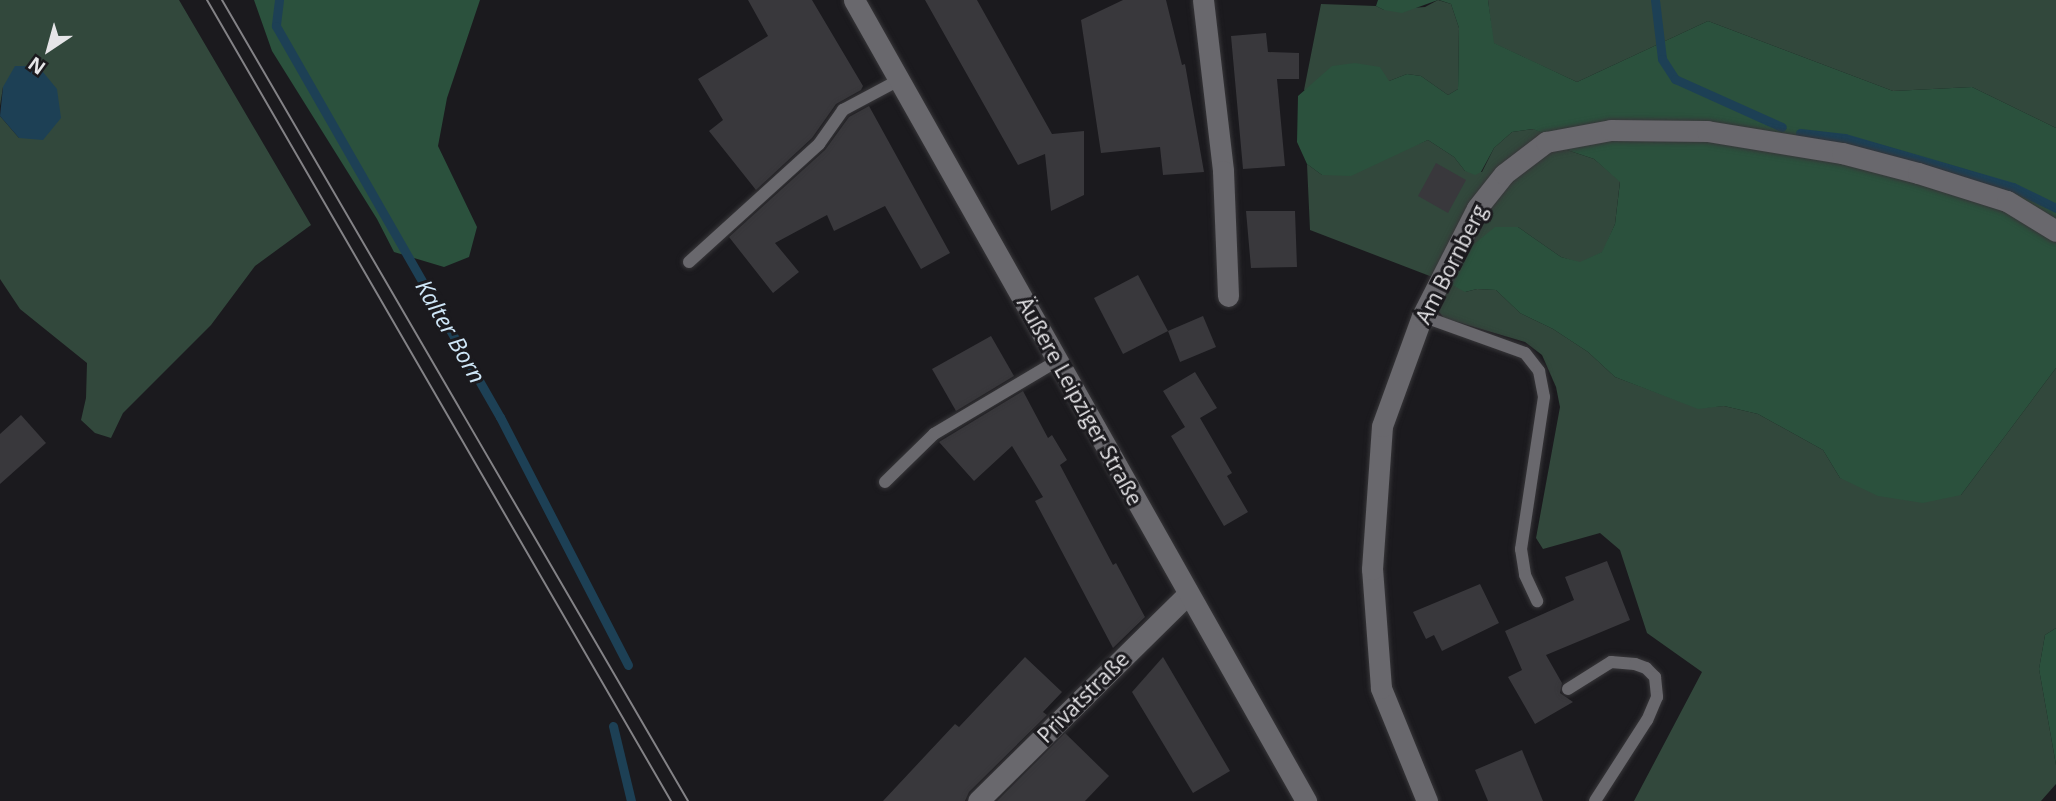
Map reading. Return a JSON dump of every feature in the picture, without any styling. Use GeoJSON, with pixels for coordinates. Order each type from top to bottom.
{"type":"FeatureCollection","features":[{"type":"Feature","properties":{"kind":"street","name":"Äußere Leipziger Straße"},"geometry":{"type":"LineString","coordinates":[[854,0],[1306,801]]}},
{"type":"Feature","properties":{"kind":"street"},"geometry":{"type":"LineString","coordinates":[[1203,0],[1223,171],[1228,296]]}},
{"type":"Feature","properties":{"kind":"street","name":"Am Bornberg"},"geometry":{"type":"LineString","coordinates":[[1427,801],[1381,688],[1372,569],[1382,426],[1422,316],[1477,208],[1504,174],[1546,142],[1611,130],[1707,131],[1842,153],[2007,201],[2056,231]]}},
{"type":"Feature","properties":{"kind":"street","name":"Privatstraße"},"geometry":{"type":"LineString","coordinates":[[978,801],[1188,594]]}},
{"type":"Feature","properties":{"kind":"lane"},"geometry":{"type":"LineString","coordinates":[[689,262],[818,145],[843,110],[900,80]]}},
{"type":"Feature","properties":{"kind":"lane"},"geometry":{"type":"LineString","coordinates":[[1422,316],[1525,353],[1539,371],[1544,397],[1521,549],[1525,575],[1537,601]]}},
{"type":"Feature","properties":{"kind":"lane"},"geometry":{"type":"LineString","coordinates":[[885,482],[934,434],[1057,361]]}},
{"type":"Feature","properties":{"kind":"lane"},"geometry":{"type":"LineString","coordinates":[[1568,689],[1611,662],[1635,664],[1646,668],[1655,677],[1657,697],[1647,720],[1595,801]]}},
{"type":"Feature","properties":{"kind":"green space"},"geometry":{"type":"Polygon","coordinates":[[[0,0],[179,0],[311,225],[255,266],[211,325],[123,413],[111,438],[95,433],[81,420],[86,398],[87,363],[20,309],[0,279],[0,116],[19,138],[3,87],[0,106],[0,0]]]}},
{"type":"Feature","properties":{"kind":"green space"},"geometry":{"type":"Polygon","coordinates":[[[254,0],[480,0],[447,98],[438,146],[477,227],[469,257],[444,267],[394,252],[377,219],[272,51],[254,0]]]}},
{"type":"Feature","properties":{"kind":"green space"},"geometry":{"type":"Polygon","coordinates":[[[1378,0],[1438,0],[1402,13],[1376,6],[1378,0]]]}},
{"type":"Feature","properties":{"kind":"green space"},"geometry":{"type":"Polygon","coordinates":[[[1438,0],[1451,4],[1459,28],[1458,89],[1448,95],[1421,76],[1407,74],[1389,81],[1304,90],[1321,4],[1376,6],[1384,10],[1425,7],[1438,0]]]}},
{"type":"Feature","properties":{"kind":"green space"},"geometry":{"type":"Polygon","coordinates":[[[1439,0],[1488,0],[1494,43],[1577,82],[1708,21],[1893,91],[1972,87],[2056,128],[2056,368],[1961,495],[1923,503],[1878,496],[1840,478],[1823,450],[1758,414],[1724,406],[1698,409],[1615,377],[1588,352],[1553,329],[1520,313],[1496,290],[1477,289],[1465,292],[1449,283],[1468,249],[1495,227],[1518,227],[1561,257],[1580,262],[1602,252],[1615,224],[1620,182],[1594,159],[1558,147],[1545,134],[1533,129],[1512,132],[1494,148],[1481,172],[1475,175],[1465,171],[1454,157],[1428,140],[1351,176],[1322,175],[1307,164],[1297,142],[1298,96],[1332,66],[1355,63],[1380,67],[1389,81],[1407,74],[1421,76],[1448,95],[1458,89],[1459,28],[1451,4],[1439,0]]]}},
{"type":"Feature","properties":{"kind":"green space"},"geometry":{"type":"Polygon","coordinates":[[[1488,0],[2056,0],[2056,128],[1972,87],[1893,91],[1708,21],[1577,82],[1493,43],[1488,0]]]}},
{"type":"Feature","properties":{"kind":"green space"},"geometry":{"type":"Polygon","coordinates":[[[1534,129],[1545,134],[1558,147],[1594,159],[1620,181],[1615,224],[1603,252],[1580,263],[1561,257],[1518,227],[1465,292],[1477,289],[1496,290],[1520,313],[1553,329],[1588,352],[1615,377],[1698,408],[1724,406],[1758,414],[1823,450],[1840,478],[1961,495],[2056,368],[2056,628],[2045,635],[2039,669],[2056,765],[2056,784],[2041,801],[1634,801],[1702,672],[1647,633],[1620,550],[1600,533],[1543,549],[1536,538],[1560,407],[1556,387],[1542,355],[1525,342],[1444,318],[1435,307],[1448,283],[1310,230],[1307,164],[1322,175],[1391,155],[1428,140],[1454,157],[1465,171],[1482,172],[1494,148],[1512,132],[1534,129]]]}},
{"type":"Feature","properties":{"kind":"green space"},"geometry":{"type":"Polygon","coordinates":[[[2056,628],[2056,765],[2039,669],[2045,635],[2056,628]]]}},
{"type":"Feature","properties":{"kind":"water"},"geometry":{"type":"Polygon","coordinates":[[[15,66],[38,66],[57,89],[61,118],[43,140],[19,138],[0,116],[3,87],[15,66]]]}},
{"type":"Feature","properties":{"kind":"building"},"geometry":{"type":"Polygon","coordinates":[[[748,0],[812,0],[863,86],[861,90],[836,104],[812,138],[756,190],[709,131],[723,120],[698,79],[768,36],[748,0]]]}},
{"type":"Feature","properties":{"kind":"building"},"geometry":{"type":"Polygon","coordinates":[[[925,0],[977,0],[1052,134],[1084,131],[1084,195],[1051,211],[1045,154],[1018,165],[925,0]]]}},
{"type":"Feature","properties":{"kind":"building"},"geometry":{"type":"Polygon","coordinates":[[[1123,0],[1166,0],[1182,65],[1185,64],[1204,172],[1163,175],[1160,147],[1101,153],[1081,20],[1123,0]]]}},
{"type":"Feature","properties":{"kind":"building"},"geometry":{"type":"Polygon","coordinates":[[[1266,33],[1268,52],[1299,53],[1299,79],[1277,79],[1285,166],[1243,169],[1231,36],[1266,33]]]}},
{"type":"Feature","properties":{"kind":"building"},"geometry":{"type":"Polygon","coordinates":[[[869,106],[950,253],[921,269],[885,206],[834,231],[827,215],[775,243],[799,272],[773,293],[729,237],[825,150],[849,117],[869,106]]]}},
{"type":"Feature","properties":{"kind":"building"},"geometry":{"type":"Polygon","coordinates":[[[1436,163],[1466,180],[1448,213],[1418,196],[1436,163]]]}},
{"type":"Feature","properties":{"kind":"building"},"geometry":{"type":"Polygon","coordinates":[[[1246,211],[1295,211],[1297,267],[1251,268],[1246,211]]]}},
{"type":"Feature","properties":{"kind":"building"},"geometry":{"type":"Polygon","coordinates":[[[1138,275],[1168,331],[1123,354],[1094,298],[1138,275]]]}},
{"type":"Feature","properties":{"kind":"building"},"geometry":{"type":"Polygon","coordinates":[[[1203,316],[1216,347],[1180,362],[1168,331],[1203,316]]]}},
{"type":"Feature","properties":{"kind":"building"},"geometry":{"type":"Polygon","coordinates":[[[991,336],[1014,376],[956,411],[932,369],[991,336]]]}},
{"type":"Feature","properties":{"kind":"building"},"geometry":{"type":"Polygon","coordinates":[[[1195,372],[1217,408],[1200,418],[1232,473],[1227,476],[1248,512],[1224,526],[1171,436],[1185,427],[1163,391],[1195,372]]]}},
{"type":"Feature","properties":{"kind":"building"},"geometry":{"type":"Polygon","coordinates":[[[1023,391],[1048,438],[1052,435],[1067,460],[1060,465],[1113,565],[1116,563],[1145,617],[1113,648],[1035,501],[1043,497],[1012,446],[974,481],[939,442],[1023,391]]]}},
{"type":"Feature","properties":{"kind":"building"},"geometry":{"type":"Polygon","coordinates":[[[21,415],[46,443],[0,484],[0,434],[21,415]]]}},
{"type":"Feature","properties":{"kind":"building"},"geometry":{"type":"Polygon","coordinates":[[[1607,561],[1630,620],[1546,655],[1562,683],[1560,693],[1573,702],[1535,724],[1508,677],[1522,670],[1505,631],[1574,600],[1565,577],[1607,561]]]}},
{"type":"Feature","properties":{"kind":"building"},"geometry":{"type":"Polygon","coordinates":[[[1480,584],[1499,623],[1442,651],[1434,635],[1426,639],[1413,612],[1480,584]]]}},
{"type":"Feature","properties":{"kind":"building"},"geometry":{"type":"Polygon","coordinates":[[[1025,657],[1062,692],[1043,712],[1047,715],[969,792],[965,801],[883,801],[955,724],[959,727],[1025,657]]]}},
{"type":"Feature","properties":{"kind":"building"},"geometry":{"type":"Polygon","coordinates":[[[1163,657],[1230,771],[1193,793],[1132,692],[1163,657]]]}},
{"type":"Feature","properties":{"kind":"building"},"geometry":{"type":"Polygon","coordinates":[[[1065,733],[1109,776],[1085,801],[997,801],[1065,733]]]}},
{"type":"Feature","properties":{"kind":"building"},"geometry":{"type":"Polygon","coordinates":[[[1522,750],[1543,801],[1488,801],[1475,770],[1522,750]]]}},
{"type":"Feature","properties":{"kind":"waterway","name":"Kalter Born"},"geometry":{"type":"LineString","coordinates":[[279,0],[276,26],[500,417],[628,665]]}},
{"type":"Feature","properties":{"kind":"waterway"},"geometry":{"type":"LineString","coordinates":[[1655,0],[1662,59],[1675,79],[1782,127]]}},
{"type":"Feature","properties":{"kind":"waterway"},"geometry":{"type":"LineString","coordinates":[[1800,133],[1845,138],[2013,187],[2056,208]]}},
{"type":"Feature","properties":{"kind":"waterway","name":"Kalter Born"},"geometry":{"type":"LineString","coordinates":[[613,726],[631,801]]}},
{"type":"Feature","properties":{"kind":"tram line"},"geometry":{"type":"LineString","coordinates":[[207,0],[671,801]]}},
{"type":"Feature","properties":{"kind":"tram line"},"geometry":{"type":"LineString","coordinates":[[222,0],[688,801]]}}]}
